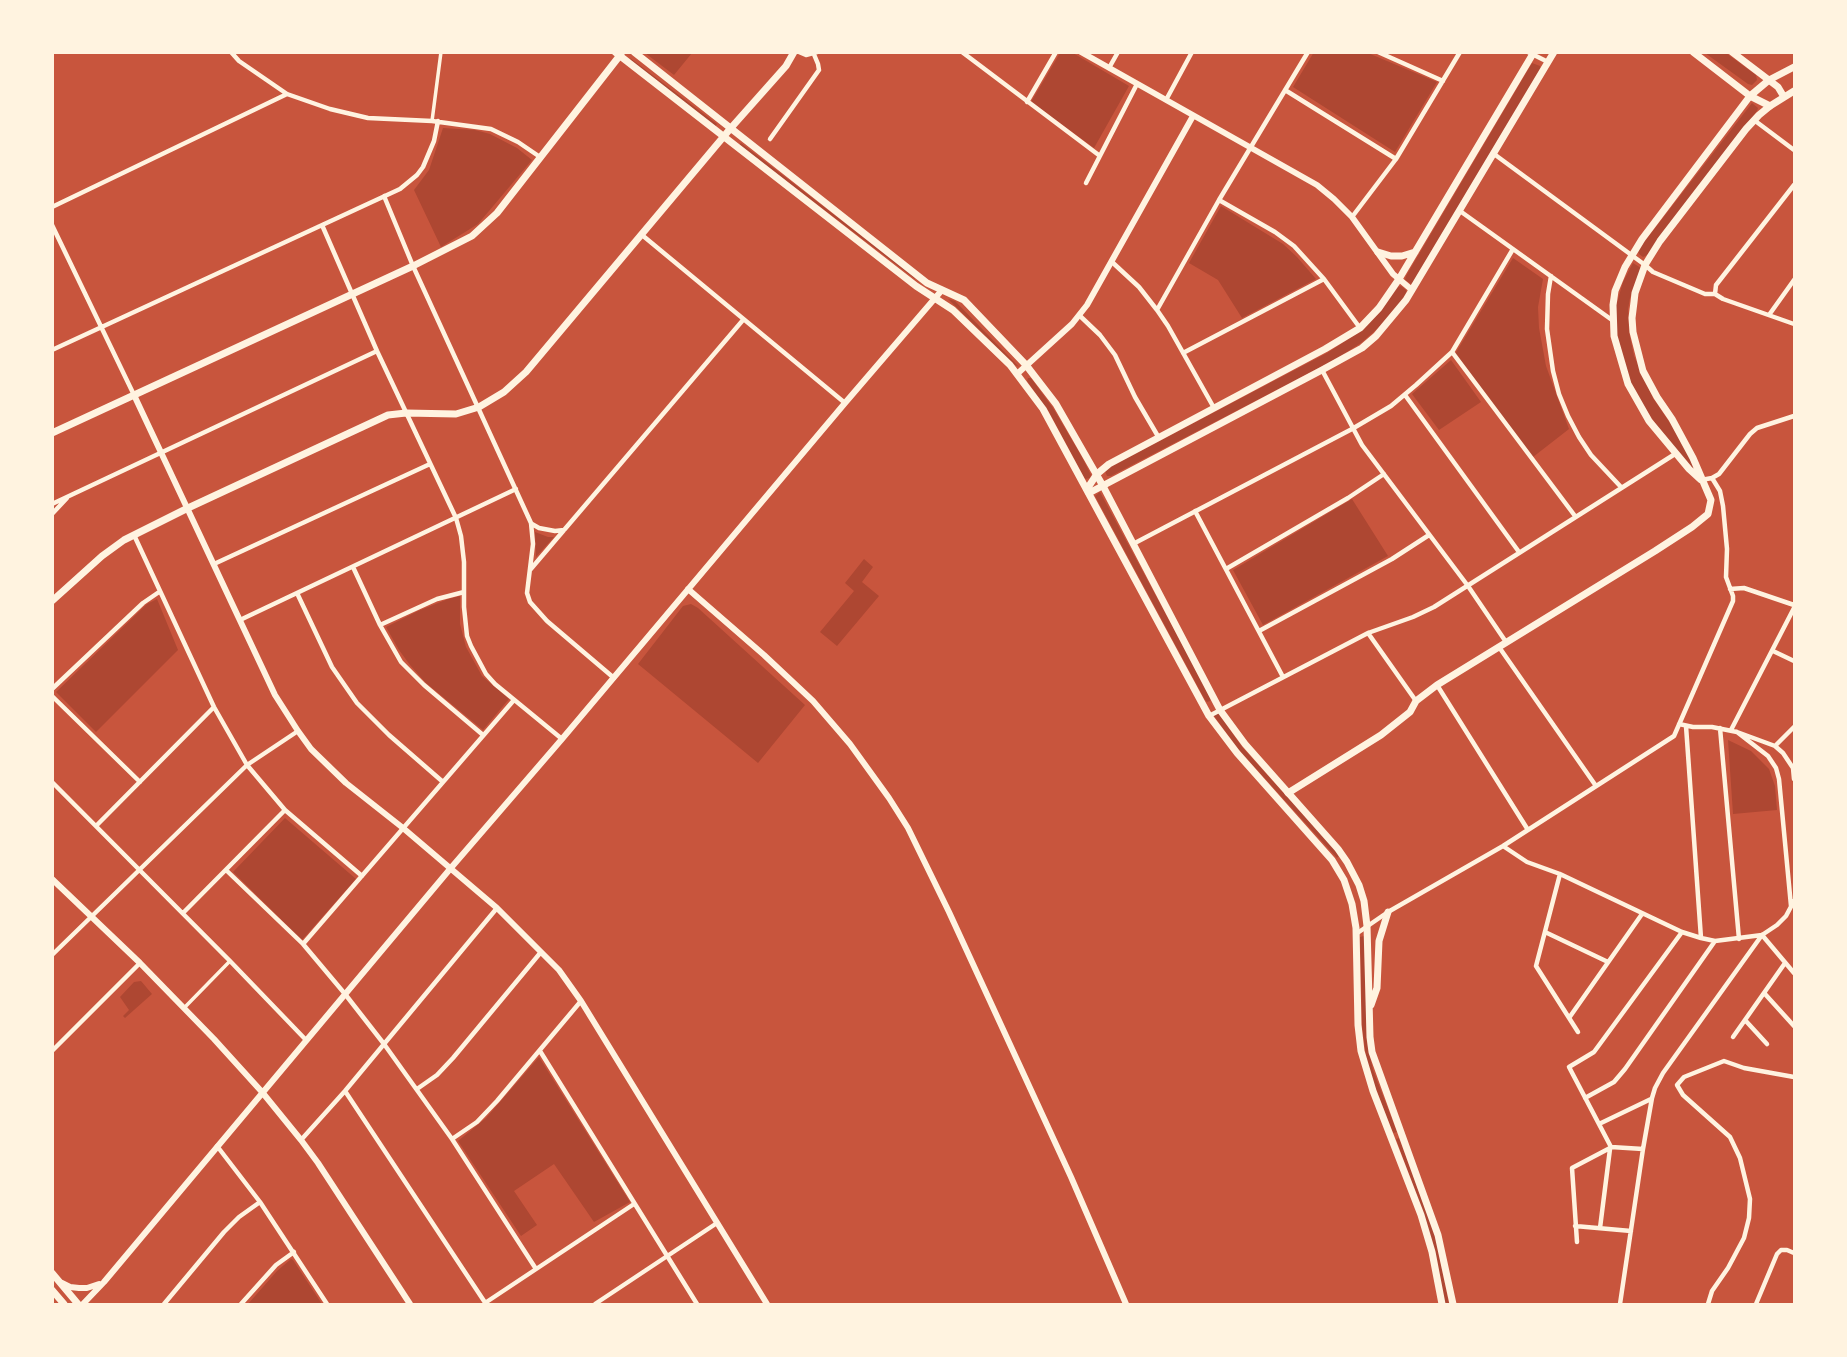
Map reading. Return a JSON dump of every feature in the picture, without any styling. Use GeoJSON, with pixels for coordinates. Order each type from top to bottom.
{"type":"FeatureCollection","features":[{"type":"Feature","properties":{"kind":"main road"},"geometry":{"type":"LineString","coordinates":[[634,52],[927,283],[964,300],[1026,365],[1056,404],[1097,474],[1220,710],[1245,744],[1338,849],[1361,891],[1367,926],[1372,1052],[1438,1235],[1452,1304]]}},
{"type":"Feature","properties":{"kind":"main road"},"geometry":{"type":"LineString","coordinates":[[52,601],[102,556],[134,535],[388,415],[456,414],[479,407],[505,392],[526,372],[796,52]]}},
{"type":"Feature","properties":{"kind":"main road"},"geometry":{"type":"LineString","coordinates":[[1088,491],[1103,486],[1322,370],[1362,348],[1376,336],[1412,290],[1554,52]]}},
{"type":"Feature","properties":{"kind":"main road"},"geometry":{"type":"LineString","coordinates":[[1693,52],[1751,96],[1770,106]]}},
{"type":"Feature","properties":{"kind":"main road"},"geometry":{"type":"LineString","coordinates":[[1732,52],[1769,80],[1784,97]]}},
{"type":"Feature","properties":{"kind":"main road"},"geometry":{"type":"LineString","coordinates":[[1088,491],[1097,474],[1109,464],[1360,328],[1399,279],[1532,53]]}},
{"type":"Feature","properties":{"kind":"main road"},"geometry":{"type":"LineString","coordinates":[[52,433],[472,236],[496,213],[619,54],[723,138],[916,286],[953,310],[1017,374],[1043,409],[1209,716],[1237,753],[1332,860],[1344,880],[1352,904],[1356,934],[1361,1051],[1373,1091],[1421,1215],[1432,1252],[1442,1304]]}},
{"type":"Feature","properties":{"kind":"main road"},"geometry":{"type":"LineString","coordinates":[[1702,480],[1689,469],[1649,421],[1628,384],[1619,359],[1612,320],[1615,291],[1625,267],[1642,239],[1751,96],[1769,80],[1794,67]]}},
{"type":"Feature","properties":{"kind":"main road"},"geometry":{"type":"LineString","coordinates":[[1288,793],[1381,735],[1410,712],[1416,701],[1437,685],[1708,514],[1711,500],[1689,449],[1646,378],[1632,318],[1635,293],[1645,265],[1661,241],[1754,120],[1794,91]]}},
{"type":"Feature","properties":{"kind":"main road"},"geometry":{"type":"LineString","coordinates":[[1378,252],[1402,256],[1415,252]]}},
{"type":"Feature","properties":{"kind":"main road"},"geometry":{"type":"LineString","coordinates":[[1369,1009],[1377,988],[1379,941],[1388,912]]}},
{"type":"Feature","properties":{"kind":"main road"},"geometry":{"type":"LineString","coordinates":[[1391,1137],[1401,1133]]}},
{"type":"Feature","properties":{"kind":"main road"},"geometry":{"type":"LineString","coordinates":[[52,1273],[80,1304]]}},
{"type":"Feature","properties":{"kind":"main road"},"geometry":{"type":"LineString","coordinates":[[52,1290],[64,1304]]}},
{"type":"Feature","properties":{"kind":"street"},"geometry":{"type":"LineString","coordinates":[[231,52],[287,94],[357,117],[435,121],[491,129],[518,142],[540,157]]}},
{"type":"Feature","properties":{"kind":"street"},"geometry":{"type":"LineString","coordinates":[[52,350],[400,189],[417,175],[434,141],[441,52]]}},
{"type":"Feature","properties":{"kind":"street"},"geometry":{"type":"LineString","coordinates":[[770,139],[819,70],[815,53],[796,52]]}},
{"type":"Feature","properties":{"kind":"street"},"geometry":{"type":"LineString","coordinates":[[962,52],[1100,156]]}},
{"type":"Feature","properties":{"kind":"street"},"geometry":{"type":"LineString","coordinates":[[1027,102],[1056,52]]}},
{"type":"Feature","properties":{"kind":"street"},"geometry":{"type":"LineString","coordinates":[[1081,52],[1317,186],[1352,217],[1399,279],[1412,290]]}},
{"type":"Feature","properties":{"kind":"street"},"geometry":{"type":"LineString","coordinates":[[1109,68],[1118,52]]}},
{"type":"Feature","properties":{"kind":"street"},"geometry":{"type":"LineString","coordinates":[[1166,100],[1192,52]]}},
{"type":"Feature","properties":{"kind":"street"},"geometry":{"type":"LineString","coordinates":[[1157,310],[1308,52]]}},
{"type":"Feature","properties":{"kind":"street"},"geometry":{"type":"LineString","coordinates":[[1378,52],[1443,81]]}},
{"type":"Feature","properties":{"kind":"street"},"geometry":{"type":"LineString","coordinates":[[1352,217],[1395,159],[1460,52]]}},
{"type":"Feature","properties":{"kind":"street"},"geometry":{"type":"LineString","coordinates":[[1532,53],[1548,63]]}},
{"type":"Feature","properties":{"kind":"street"},"geometry":{"type":"LineString","coordinates":[[1086,183],[1137,84]]}},
{"type":"Feature","properties":{"kind":"street"},"geometry":{"type":"LineString","coordinates":[[1286,90],[1395,159]]}},
{"type":"Feature","properties":{"kind":"street"},"geometry":{"type":"LineString","coordinates":[[52,207],[287,94]]}},
{"type":"Feature","properties":{"kind":"street"},"geometry":{"type":"LineString","coordinates":[[1017,374],[1079,315],[1112,262],[1193,116]]}},
{"type":"Feature","properties":{"kind":"street"},"geometry":{"type":"LineString","coordinates":[[1754,120],[1794,150]]}},
{"type":"Feature","properties":{"kind":"street"},"geometry":{"type":"LineString","coordinates":[[1494,154],[1653,272],[1705,294],[1715,294],[1794,324]]}},
{"type":"Feature","properties":{"kind":"street"},"geometry":{"type":"LineString","coordinates":[[1715,294],[1716,285],[1794,185]]}},
{"type":"Feature","properties":{"kind":"street"},"geometry":{"type":"LineString","coordinates":[[384,196],[531,523],[533,544],[527,593],[536,610],[614,678]]}},
{"type":"Feature","properties":{"kind":"street"},"geometry":{"type":"LineString","coordinates":[[1219,200],[1284,239],[1306,257],[1360,328]]}},
{"type":"Feature","properties":{"kind":"street"},"geometry":{"type":"LineString","coordinates":[[1460,211],[1612,320]]}},
{"type":"Feature","properties":{"kind":"street"},"geometry":{"type":"LineString","coordinates":[[52,225],[103,327],[275,695],[298,732],[311,749],[346,783],[497,908],[559,970],[581,1001],[767,1304]]}},
{"type":"Feature","properties":{"kind":"street"},"geometry":{"type":"LineString","coordinates":[[322,225],[377,351],[456,518],[461,536],[467,636],[471,646],[486,674],[562,739]]}},
{"type":"Feature","properties":{"kind":"street"},"geometry":{"type":"LineString","coordinates":[[641,235],[845,403]]}},
{"type":"Feature","properties":{"kind":"street"},"geometry":{"type":"LineString","coordinates":[[1133,544],[1391,406],[1452,352],[1513,248]]}},
{"type":"Feature","properties":{"kind":"street"},"geometry":{"type":"LineString","coordinates":[[1112,262],[1139,287],[1157,310],[1214,408]]}},
{"type":"Feature","properties":{"kind":"street"},"geometry":{"type":"LineString","coordinates":[[1551,276],[1547,330],[1559,394],[1579,437],[1591,455],[1620,487]]}},
{"type":"Feature","properties":{"kind":"street"},"geometry":{"type":"LineString","coordinates":[[1183,353],[1324,279]]}},
{"type":"Feature","properties":{"kind":"street"},"geometry":{"type":"LineString","coordinates":[[1769,315],[1794,280]]}},
{"type":"Feature","properties":{"kind":"street"},"geometry":{"type":"LineString","coordinates":[[80,1304],[104,1282],[450,869],[942,290]]}},
{"type":"Feature","properties":{"kind":"street"},"geometry":{"type":"LineString","coordinates":[[1079,315],[1100,335],[1115,355],[1159,438]]}},
{"type":"Feature","properties":{"kind":"street"},"geometry":{"type":"LineString","coordinates":[[530,570],[743,320]]}},
{"type":"Feature","properties":{"kind":"street"},"geometry":{"type":"LineString","coordinates":[[52,504],[377,351]]}},
{"type":"Feature","properties":{"kind":"street"},"geometry":{"type":"LineString","coordinates":[[1452,352],[1575,516]]}},
{"type":"Feature","properties":{"kind":"street"},"geometry":{"type":"LineString","coordinates":[[1322,370],[1352,429],[1468,586],[1503,645],[1596,786]]}},
{"type":"Feature","properties":{"kind":"street"},"geometry":{"type":"LineString","coordinates":[[1405,394],[1519,552]]}},
{"type":"Feature","properties":{"kind":"street"},"geometry":{"type":"LineString","coordinates":[[1702,480],[1719,474],[1757,428],[1794,416]]}},
{"type":"Feature","properties":{"kind":"street"},"geometry":{"type":"LineString","coordinates":[[1209,716],[1368,633],[1434,607],[1676,453]]}},
{"type":"Feature","properties":{"kind":"street"},"geometry":{"type":"LineString","coordinates":[[214,564],[430,464]]}},
{"type":"Feature","properties":{"kind":"street"},"geometry":{"type":"LineString","coordinates":[[1226,569],[1384,474]]}},
{"type":"Feature","properties":{"kind":"street"},"geometry":{"type":"LineString","coordinates":[[1356,934],[1388,912],[1503,846],[1674,736],[1733,601],[1726,577],[1727,549],[1723,506],[1720,491],[1712,478]]}},
{"type":"Feature","properties":{"kind":"street"},"geometry":{"type":"LineString","coordinates":[[240,620],[516,489]]}},
{"type":"Feature","properties":{"kind":"street"},"geometry":{"type":"LineString","coordinates":[[52,513],[70,495]]}},
{"type":"Feature","properties":{"kind":"street"},"geometry":{"type":"LineString","coordinates":[[1195,511],[1283,677]]}},
{"type":"Feature","properties":{"kind":"street"},"geometry":{"type":"LineString","coordinates":[[531,523],[546,530],[564,530]]}},
{"type":"Feature","properties":{"kind":"street"},"geometry":{"type":"LineString","coordinates":[[134,535],[214,707],[247,765],[285,810],[362,876]]}},
{"type":"Feature","properties":{"kind":"street"},"geometry":{"type":"LineString","coordinates":[[1259,631],[1392,559],[1429,535]]}},
{"type":"Feature","properties":{"kind":"street"},"geometry":{"type":"LineString","coordinates":[[353,567],[394,651],[410,672],[483,735]]}},
{"type":"Feature","properties":{"kind":"street"},"geometry":{"type":"LineString","coordinates":[[1730,589],[1744,588],[1794,607],[1731,730]]}},
{"type":"Feature","properties":{"kind":"street"},"geometry":{"type":"LineString","coordinates":[[688,589],[813,701],[850,744],[908,828],[950,912],[1126,1304]]}},
{"type":"Feature","properties":{"kind":"street"},"geometry":{"type":"LineString","coordinates":[[52,689],[159,592]]}},
{"type":"Feature","properties":{"kind":"street"},"geometry":{"type":"LineString","coordinates":[[380,625],[437,599],[464,592]]}},
{"type":"Feature","properties":{"kind":"street"},"geometry":{"type":"LineString","coordinates":[[297,593],[332,667],[357,703],[443,782]]}},
{"type":"Feature","properties":{"kind":"street"},"geometry":{"type":"LineString","coordinates":[[1368,633],[1416,701]]}},
{"type":"Feature","properties":{"kind":"street"},"geometry":{"type":"LineString","coordinates":[[1773,651],[1794,661]]}},
{"type":"Feature","properties":{"kind":"street"},"geometry":{"type":"LineString","coordinates":[[1437,685],[1528,830]]}},
{"type":"Feature","properties":{"kind":"street"},"geometry":{"type":"LineString","coordinates":[[52,696],[140,782]]}},
{"type":"Feature","properties":{"kind":"street"},"geometry":{"type":"LineString","coordinates":[[303,944],[514,700]]}},
{"type":"Feature","properties":{"kind":"street"},"geometry":{"type":"LineString","coordinates":[[96,826],[214,707]]}},
{"type":"Feature","properties":{"kind":"street"},"geometry":{"type":"LineString","coordinates":[[1679,724],[1731,730],[1775,746],[1794,767],[1794,779]]}},
{"type":"Feature","properties":{"kind":"street"},"geometry":{"type":"LineString","coordinates":[[1686,726],[1700,938]]}},
{"type":"Feature","properties":{"kind":"street"},"geometry":{"type":"LineString","coordinates":[[1775,746],[1794,727]]}},
{"type":"Feature","properties":{"kind":"street"},"geometry":{"type":"LineString","coordinates":[[1720,728],[1739,939]]}},
{"type":"Feature","properties":{"kind":"street"},"geometry":{"type":"LineString","coordinates":[[52,956],[247,765],[298,732]]}},
{"type":"Feature","properties":{"kind":"street"},"geometry":{"type":"LineString","coordinates":[[1620,1304],[1652,1098],[1663,1073],[1762,935],[1786,916],[1793,904],[1776,768],[1768,756],[1737,732]]}},
{"type":"Feature","properties":{"kind":"street"},"geometry":{"type":"LineString","coordinates":[[52,782],[306,1040]]}},
{"type":"Feature","properties":{"kind":"street"},"geometry":{"type":"LineString","coordinates":[[183,913],[285,810]]}},
{"type":"Feature","properties":{"kind":"street"},"geometry":{"type":"LineString","coordinates":[[1503,846],[1527,862],[1559,874],[1682,933],[1715,941],[1762,935]]}},
{"type":"Feature","properties":{"kind":"street"},"geometry":{"type":"LineString","coordinates":[[226,870],[303,944],[384,1044],[452,1139],[536,1269]]}},
{"type":"Feature","properties":{"kind":"street"},"geometry":{"type":"LineString","coordinates":[[1559,874],[1536,966],[1578,1032]]}},
{"type":"Feature","properties":{"kind":"street"},"geometry":{"type":"LineString","coordinates":[[52,879],[140,963],[262,1092],[302,1140],[410,1304]]}},
{"type":"Feature","properties":{"kind":"street"},"geometry":{"type":"LineString","coordinates":[[302,1140],[497,908]]}},
{"type":"Feature","properties":{"kind":"street"},"geometry":{"type":"LineString","coordinates":[[1569,1018],[1642,914]]}},
{"type":"Feature","properties":{"kind":"street"},"geometry":{"type":"LineString","coordinates":[[1545,932],[1608,962]]}},
{"type":"Feature","properties":{"kind":"street"},"geometry":{"type":"LineString","coordinates":[[1600,1228],[1610,1147],[1569,1067],[1594,1052],[1682,933]]}},
{"type":"Feature","properties":{"kind":"street"},"geometry":{"type":"LineString","coordinates":[[1762,935],[1794,973]]}},
{"type":"Feature","properties":{"kind":"street"},"geometry":{"type":"LineString","coordinates":[[1585,1098],[1614,1082],[1715,941]]}},
{"type":"Feature","properties":{"kind":"street"},"geometry":{"type":"LineString","coordinates":[[417,1089],[453,1058],[542,951]]}},
{"type":"Feature","properties":{"kind":"street"},"geometry":{"type":"LineString","coordinates":[[184,1008],[230,961]]}},
{"type":"Feature","properties":{"kind":"street"},"geometry":{"type":"LineString","coordinates":[[52,1051],[140,963]]}},
{"type":"Feature","properties":{"kind":"street"},"geometry":{"type":"LineString","coordinates":[[1733,1037],[1786,963]]}},
{"type":"Feature","properties":{"kind":"street"},"geometry":{"type":"LineString","coordinates":[[1765,994],[1794,1026]]}},
{"type":"Feature","properties":{"kind":"street"},"geometry":{"type":"LineString","coordinates":[[452,1139],[477,1122],[497,1101],[581,1001]]}},
{"type":"Feature","properties":{"kind":"street"},"geometry":{"type":"LineString","coordinates":[[1745,1020],[1767,1044]]}},
{"type":"Feature","properties":{"kind":"street"},"geometry":{"type":"LineString","coordinates":[[540,1051],[697,1304]]}},
{"type":"Feature","properties":{"kind":"street"},"geometry":{"type":"LineString","coordinates":[[1708,1304],[1712,1291],[1744,1238],[1750,1199],[1740,1158],[1730,1137],[1684,1095],[1677,1085],[1684,1077],[1724,1061],[1744,1068],[1794,1077]]}},
{"type":"Feature","properties":{"kind":"street"},"geometry":{"type":"LineString","coordinates":[[345,1091],[485,1304],[634,1204]]}},
{"type":"Feature","properties":{"kind":"street"},"geometry":{"type":"LineString","coordinates":[[1599,1125],[1652,1098]]}},
{"type":"Feature","properties":{"kind":"street"},"geometry":{"type":"LineString","coordinates":[[217,1146],[260,1202],[327,1304]]}},
{"type":"Feature","properties":{"kind":"street"},"geometry":{"type":"LineString","coordinates":[[1577,1242],[1572,1168],[1610,1147],[1643,1149]]}},
{"type":"Feature","properties":{"kind":"street"},"geometry":{"type":"LineString","coordinates":[[164,1304],[224,1232],[260,1202]]}},
{"type":"Feature","properties":{"kind":"street"},"geometry":{"type":"LineString","coordinates":[[595,1304],[717,1223]]}},
{"type":"Feature","properties":{"kind":"street"},"geometry":{"type":"LineString","coordinates":[[1575,1226],[1631,1231]]}},
{"type":"Feature","properties":{"kind":"street"},"geometry":{"type":"LineString","coordinates":[[1756,1304],[1777,1254],[1781,1250],[1794,1253]]}},
{"type":"Feature","properties":{"kind":"street"},"geometry":{"type":"LineString","coordinates":[[241,1304],[276,1265],[293,1252]]}},
{"type":"Feature","properties":{"kind":"street"},"geometry":{"type":"LineString","coordinates":[[60,1282],[70,1287],[87,1288],[104,1282]]}},
{"type":"Feature","properties":{"kind":"shaded area"},"geometry":{"type":"Polygon","coordinates":[[[692,52],[674,75],[645,53],[692,52]]]}},
{"type":"Feature","properties":{"kind":"shaded area"},"geometry":{"type":"Polygon","coordinates":[[[1314,52],[1368,53],[1437,82],[1395,152],[1293,87],[1314,52]]]}},
{"type":"Feature","properties":{"kind":"shaded area"},"geometry":{"type":"Polygon","coordinates":[[[1060,53],[1073,53],[1129,86],[1094,148],[1031,102],[1060,53]]]}},
{"type":"Feature","properties":{"kind":"shaded area"},"geometry":{"type":"Polygon","coordinates":[[[1705,53],[1726,53],[1756,75],[1757,80],[1752,85],[1748,84],[1705,53]]]}},
{"type":"Feature","properties":{"kind":"shaded area"},"geometry":{"type":"Polygon","coordinates":[[[630,58],[717,124],[715,127],[631,61],[630,58]]]}},
{"type":"Feature","properties":{"kind":"shaded area"},"geometry":{"type":"Polygon","coordinates":[[[1532,63],[1541,69],[1411,284],[1405,280],[1406,276],[1532,63]]]}},
{"type":"Feature","properties":{"kind":"shaded area"},"geometry":{"type":"Polygon","coordinates":[[[1752,103],[1758,108],[1757,111],[1643,257],[1638,250],[1752,103]]]}},
{"type":"Feature","properties":{"kind":"shaded area"},"geometry":{"type":"Polygon","coordinates":[[[443,128],[490,134],[517,148],[532,160],[478,224],[441,247],[414,190],[429,170],[443,128]]]}},
{"type":"Feature","properties":{"kind":"shaded area"},"geometry":{"type":"Polygon","coordinates":[[[741,143],[915,277],[915,279],[739,145],[741,143]]]}},
{"type":"Feature","properties":{"kind":"shaded area"},"geometry":{"type":"Polygon","coordinates":[[[1221,206],[1283,244],[1316,279],[1242,318],[1218,280],[1189,263],[1221,206]]]}},
{"type":"Feature","properties":{"kind":"shaded area"},"geometry":{"type":"Polygon","coordinates":[[[1513,258],[1543,279],[1538,307],[1539,328],[1546,366],[1569,429],[1533,457],[1455,354],[1513,258]]]}},
{"type":"Feature","properties":{"kind":"shaded area"},"geometry":{"type":"Polygon","coordinates":[[[1633,263],[1641,268],[1628,309],[1634,356],[1653,398],[1691,454],[1694,471],[1643,405],[1622,359],[1616,330],[1616,306],[1623,282],[1633,263]]]}},
{"type":"Feature","properties":{"kind":"shaded area"},"geometry":{"type":"Polygon","coordinates":[[[1401,286],[1407,294],[1385,322],[1361,343],[1334,360],[1107,476],[1105,471],[1108,468],[1327,353],[1364,329],[1401,286]]]}},
{"type":"Feature","properties":{"kind":"shaded area"},"geometry":{"type":"Polygon","coordinates":[[[948,299],[955,301],[1019,367],[1015,365],[948,299]]]}},
{"type":"Feature","properties":{"kind":"shaded area"},"geometry":{"type":"Polygon","coordinates":[[[1451,360],[1481,402],[1439,430],[1412,394],[1451,360]]]}},
{"type":"Feature","properties":{"kind":"shaded area"},"geometry":{"type":"Polygon","coordinates":[[[1031,378],[1053,408],[1082,457],[1090,478],[1085,479],[1049,412],[1027,381],[1031,378]]]}},
{"type":"Feature","properties":{"kind":"shaded area"},"geometry":{"type":"Polygon","coordinates":[[[1100,492],[1211,698],[1210,701],[1205,700],[1095,496],[1100,492]]]}},
{"type":"Feature","properties":{"kind":"shaded area"},"geometry":{"type":"Polygon","coordinates":[[[1352,499],[1388,556],[1263,625],[1233,570],[1352,499]]]}},
{"type":"Feature","properties":{"kind":"shaded area"},"geometry":{"type":"Polygon","coordinates":[[[535,532],[554,537],[536,557],[535,532]]]}},
{"type":"Feature","properties":{"kind":"shaded area"},"geometry":{"type":"Polygon","coordinates":[[[864,559],[873,567],[862,582],[879,596],[837,646],[820,632],[854,591],[845,583],[864,559]]]}},
{"type":"Feature","properties":{"kind":"shaded area"},"geometry":{"type":"Polygon","coordinates":[[[460,596],[460,624],[466,647],[482,676],[509,699],[483,730],[426,683],[399,650],[386,627],[418,611],[460,596]]]}},
{"type":"Feature","properties":{"kind":"shaded area"},"geometry":{"type":"Polygon","coordinates":[[[157,599],[178,650],[96,732],[56,692],[147,604],[157,599]]]}},
{"type":"Feature","properties":{"kind":"shaded area"},"geometry":{"type":"Polygon","coordinates":[[[691,604],[805,705],[758,763],[638,664],[683,606],[691,604]]]}},
{"type":"Feature","properties":{"kind":"shaded area"},"geometry":{"type":"Polygon","coordinates":[[[1218,713],[1243,748],[1338,853],[1337,858],[1239,750],[1214,716],[1218,713]]]}},
{"type":"Feature","properties":{"kind":"shaded area"},"geometry":{"type":"Polygon","coordinates":[[[1728,740],[1751,751],[1769,769],[1775,786],[1777,810],[1733,814],[1728,740]]]}},
{"type":"Feature","properties":{"kind":"shaded area"},"geometry":{"type":"Polygon","coordinates":[[[285,818],[356,879],[302,940],[233,872],[285,818]]]}},
{"type":"Feature","properties":{"kind":"shaded area"},"geometry":{"type":"Polygon","coordinates":[[[1364,936],[1367,1043],[1373,1070],[1397,1132],[1393,1133],[1366,1057],[1362,1027],[1360,937],[1364,936]]]}},
{"type":"Feature","properties":{"kind":"shaded area"},"geometry":{"type":"Polygon","coordinates":[[[141,981],[152,994],[125,1018],[123,1016],[129,1010],[120,997],[134,982],[141,981]]]}},
{"type":"Feature","properties":{"kind":"shaded area"},"geometry":{"type":"Polygon","coordinates":[[[539,1057],[630,1202],[594,1222],[554,1164],[514,1191],[537,1225],[521,1236],[458,1141],[486,1118],[539,1057]]]}},
{"type":"Feature","properties":{"kind":"shaded area"},"geometry":{"type":"Polygon","coordinates":[[[1399,1138],[1435,1235],[1449,1304],[1445,1304],[1426,1221],[1396,1139],[1399,1138]]]}},
{"type":"Feature","properties":{"kind":"shaded area"},"geometry":{"type":"Polygon","coordinates":[[[291,1259],[322,1304],[248,1304],[277,1271],[291,1259]]]}}]}
